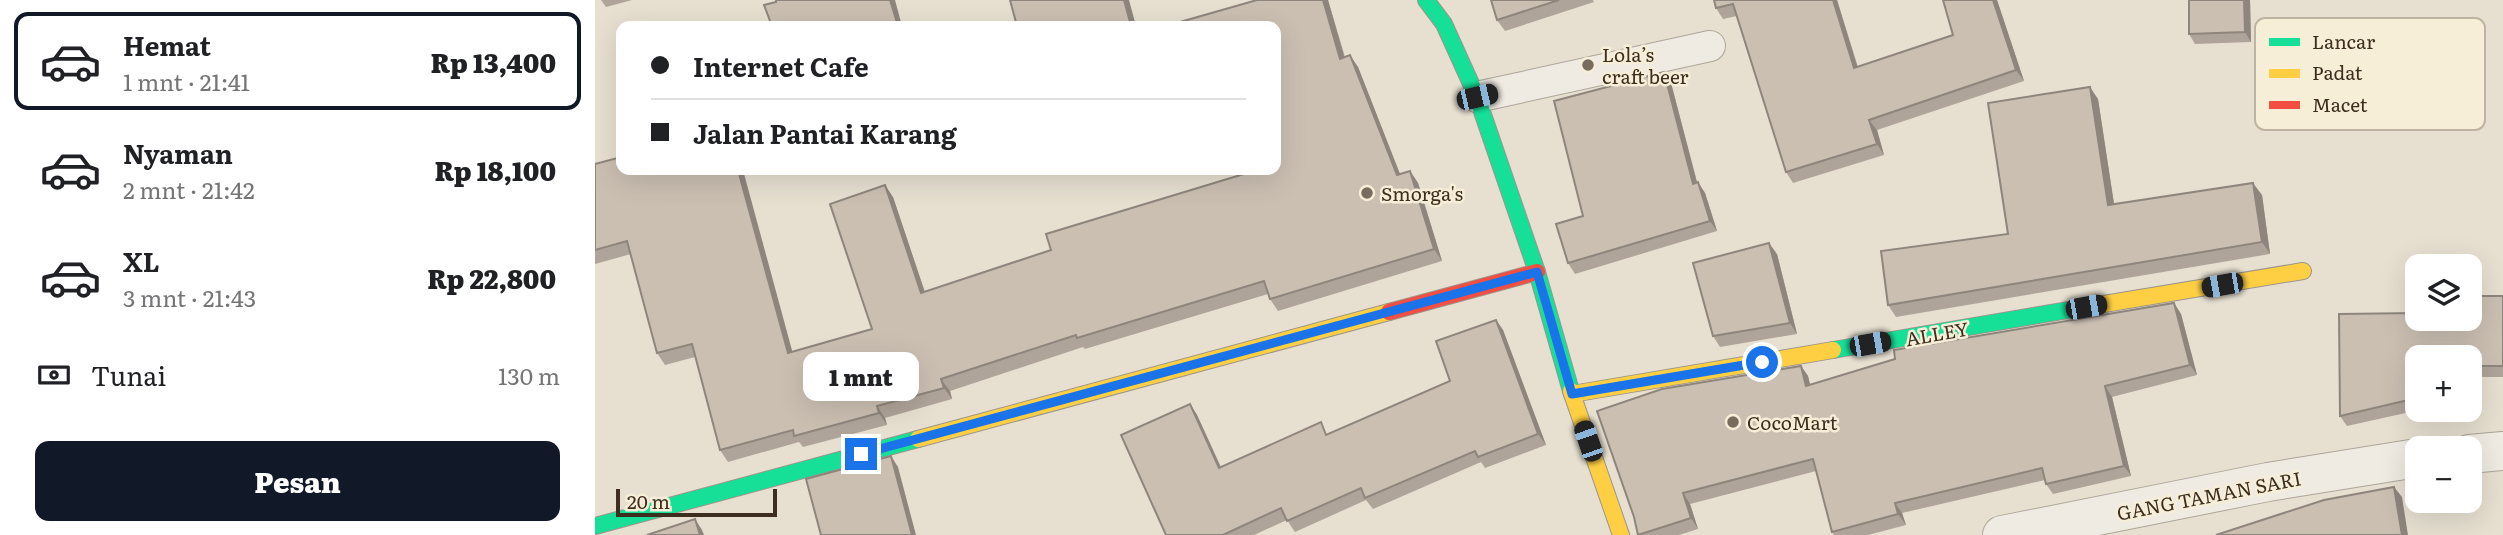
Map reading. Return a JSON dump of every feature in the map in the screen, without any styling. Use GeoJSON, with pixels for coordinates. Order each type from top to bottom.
{"type":"FeatureCollection","features":[{"type":"Feature","properties":{"kind":"street"},"geometry":{"type":"LineString","coordinates":[[1426,0],[1444,24],[1477,97],[1537,272],[1572,394],[1621,535]]}},
{"type":"Feature","properties":{"kind":"street","name":"ALLEY"},"geometry":{"type":"LineString","coordinates":[[1572,394],[2303,271]]}},
{"type":"Feature","properties":{"kind":"street"},"geometry":{"type":"LineString","coordinates":[[595,526],[1537,272]]}},
{"type":"Feature","properties":{"kind":"street"},"geometry":{"type":"LineString","coordinates":[[2482,453],[2503,451]]}},
{"type":"Feature","properties":{"kind":"street","name":"GANG TAMAN SARI"},"geometry":{"type":"LineString","coordinates":[[2001,535],[2268,482],[2405,460]]}},
{"type":"Feature","properties":{"kind":"lane"},"geometry":{"type":"LineString","coordinates":[[1477,97],[1710,46]]}},
{"type":"Feature","properties":{"kind":"building"},"geometry":{"type":"Polygon","coordinates":[[[890,0],[896,21],[770,21],[764,5],[776,2],[890,0]]]}},
{"type":"Feature","properties":{"kind":"building"},"geometry":{"type":"Polygon","coordinates":[[[1010,0],[1124,0],[1130,21],[1016,21],[1010,0]]]}},
{"type":"Feature","properties":{"kind":"building"},"geometry":{"type":"Polygon","coordinates":[[[1257,0],[1323,0],[1340,59],[1350,55],[1397,175],[1410,171],[1434,249],[1270,299],[1264,281],[1077,338],[1076,335],[941,379],[944,388],[877,406],[879,413],[794,436],[793,430],[720,450],[692,344],[657,353],[627,241],[595,250],[595,164],[616,158],[616,175],[739,175],[788,353],[872,329],[830,204],[885,185],[921,293],[1051,250],[1046,234],[1241,175],[1281,175],[1281,21],[1184,21],[1257,0]]]}},
{"type":"Feature","properties":{"kind":"building"},"geometry":{"type":"Polygon","coordinates":[[[1491,0],[1559,0],[1497,20],[1491,0]]]}},
{"type":"Feature","properties":{"kind":"building"},"geometry":{"type":"Polygon","coordinates":[[[1714,0],[1833,0],[1854,68],[1953,35],[1943,0],[1993,0],[2016,70],[1869,120],[1877,144],[1786,172],[1733,4],[1716,8],[1714,0]]]}},
{"type":"Feature","properties":{"kind":"building"},"geometry":{"type":"Polygon","coordinates":[[[2189,0],[2244,0],[2245,32],[2189,34],[2189,0]]]}},
{"type":"Feature","properties":{"kind":"building"},"geometry":{"type":"Polygon","coordinates":[[[1664,72],[1693,184],[1698,182],[1710,221],[1568,263],[1556,224],[1583,216],[1554,101],[1664,72]]]}},
{"type":"Feature","properties":{"kind":"building"},"geometry":{"type":"Polygon","coordinates":[[[2090,87],[2108,205],[2253,183],[2262,242],[1888,305],[1881,251],[2008,234],[1988,103],[2090,87]]]}},
{"type":"Feature","properties":{"kind":"building"},"geometry":{"type":"Polygon","coordinates":[[[1769,243],[1790,323],[1713,336],[1693,263],[1769,243]]]}},
{"type":"Feature","properties":{"kind":"building"},"geometry":{"type":"Polygon","coordinates":[[[2482,296],[2503,296],[2503,366],[2482,366],[2482,345],[2405,345],[2405,401],[2340,416],[2339,314],[2405,313],[2405,331],[2482,331],[2482,296]]]}},
{"type":"Feature","properties":{"kind":"building"},"geometry":{"type":"Polygon","coordinates":[[[2174,303],[2190,365],[2105,386],[2124,466],[2046,484],[2042,468],[1895,503],[1898,514],[1832,532],[1813,459],[1683,493],[1691,518],[1638,535],[1597,411],[1662,389],[1801,366],[1806,386],[1895,359],[1894,350],[2174,303]]]}},
{"type":"Feature","properties":{"kind":"building"},"geometry":{"type":"Polygon","coordinates":[[[1496,320],[1538,434],[1478,457],[1475,451],[1365,498],[1361,488],[1287,521],[1281,508],[1223,535],[1166,535],[1121,435],[1190,404],[1219,468],[1321,422],[1326,435],[1450,381],[1436,341],[1496,320]]]}},
{"type":"Feature","properties":{"kind":"building"},"geometry":{"type":"Polygon","coordinates":[[[891,456],[912,535],[821,535],[806,479],[891,456]]]}},
{"type":"Feature","properties":{"kind":"building"},"geometry":{"type":"Polygon","coordinates":[[[2394,487],[2402,535],[2216,535],[2324,500],[2394,487]]]}},
{"type":"Feature","properties":{"kind":"building"},"geometry":{"type":"Polygon","coordinates":[[[695,519],[700,535],[647,535],[695,519]]]}},
{"type":"Feature","properties":{"kind":"traffic: fast"},"geometry":{"type":"LineString","coordinates":[[1426,0],[1444,24],[1477,97],[1537,272],[1571,391]]}},
{"type":"Feature","properties":{"kind":"traffic: fast"},"geometry":{"type":"LineString","coordinates":[[1833,350],[2098,305]]}},
{"type":"Feature","properties":{"kind":"traffic: fast"},"geometry":{"type":"LineString","coordinates":[[595,526],[918,439]]}},
{"type":"Feature","properties":{"kind":"traffic: slow"},"geometry":{"type":"LineString","coordinates":[[2098,305],[2303,271]]}},
{"type":"Feature","properties":{"kind":"traffic: slow"},"geometry":{"type":"LineString","coordinates":[[918,439],[1389,312]]}},
{"type":"Feature","properties":{"kind":"traffic: slow"},"geometry":{"type":"LineString","coordinates":[[1572,394],[1833,350]]}},
{"type":"Feature","properties":{"kind":"traffic: slow"},"geometry":{"type":"LineString","coordinates":[[1571,391],[1621,535]]}},
{"type":"Feature","properties":{"kind":"traffic: jam"},"geometry":{"type":"LineString","coordinates":[[1389,312],[1537,272]]}},
{"type":"Feature","properties":{"kind":"place","name":"Lola’s craft beer"},"geometry":{"type":"Point","coordinates":[1588,65]}},
{"type":"Feature","properties":{"kind":"place","name":"Smorga's"},"geometry":{"type":"Point","coordinates":[1367,193]}},
{"type":"Feature","properties":{"kind":"place","name":"CocoMart"},"geometry":{"type":"Point","coordinates":[1733,422]}},
{"type":"Feature","properties":{"kind":"route"},"geometry":{"type":"LineString","coordinates":[[861,454],[1537,272],[1572,394],[1762,362]]}}]}
